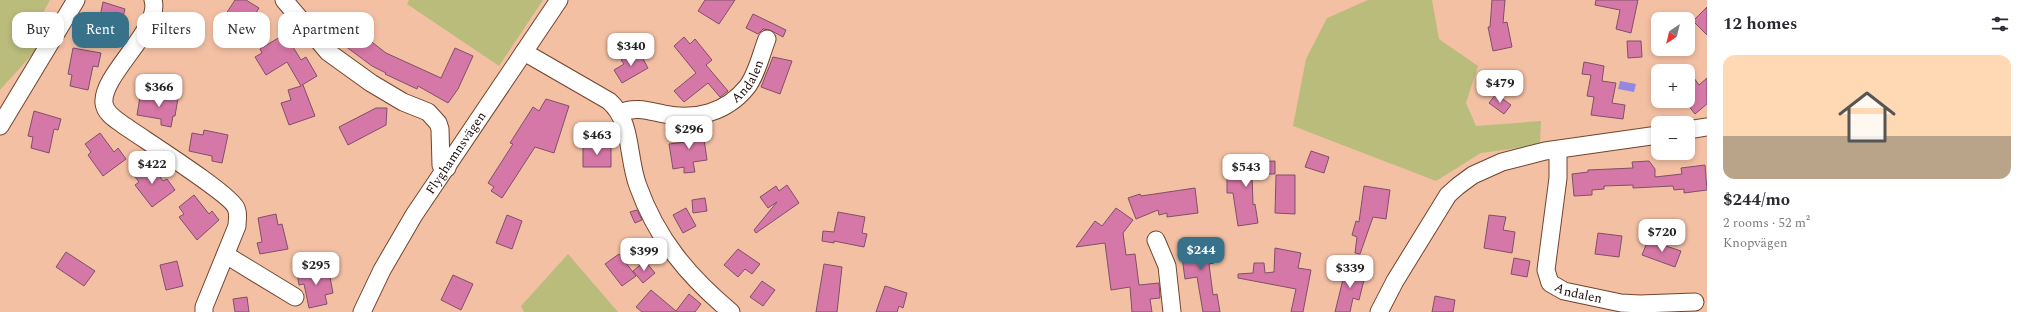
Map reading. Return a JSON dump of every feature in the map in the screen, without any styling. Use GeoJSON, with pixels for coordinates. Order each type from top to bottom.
{"type":"FeatureCollection","features":[{"type":"Feature","properties":{"kind":"street"},"geometry":{"type":"LineString","coordinates":[[0,126],[76,0]]}},
{"type":"Feature","properties":{"kind":"street"},"geometry":{"type":"LineString","coordinates":[[153,0],[154,12],[151,22],[118,70],[106,94],[104,104],[110,114],[122,124],[231,200],[236,207],[238,215],[237,226],[204,307],[204,312]]}},
{"type":"Feature","properties":{"kind":"street"},"geometry":{"type":"LineString","coordinates":[[284,0],[328,52],[371,83],[403,102],[428,112],[438,123],[442,136],[441,164],[447,168]]}},
{"type":"Feature","properties":{"kind":"street","name":"Flyghamnsvägen"},"geometry":{"type":"LineString","coordinates":[[362,312],[382,270],[414,215],[559,0]]}},
{"type":"Feature","properties":{"kind":"street","name":"Andalen"},"geometry":{"type":"LineString","coordinates":[[620,113],[628,109],[637,109],[680,117],[698,116],[716,110],[736,97],[746,87],[752,77],[767,39]]}},
{"type":"Feature","properties":{"kind":"street"},"geometry":{"type":"LineString","coordinates":[[524,52],[609,101],[620,113],[626,129],[637,184],[664,239],[687,272],[731,312]]}},
{"type":"Feature","properties":{"kind":"street"},"geometry":{"type":"LineString","coordinates":[[1695,129],[1707,128]]}},
{"type":"Feature","properties":{"kind":"street"},"geometry":{"type":"LineString","coordinates":[[1379,312],[1395,281],[1448,195],[1458,186],[1483,169],[1502,162],[1558,150],[1651,135]]}},
{"type":"Feature","properties":{"kind":"street","name":"Andalen"},"geometry":{"type":"LineString","coordinates":[[1558,150],[1557,186],[1546,270],[1550,283],[1564,291],[1621,302],[1640,304],[1695,302]]}},
{"type":"Feature","properties":{"kind":"street"},"geometry":{"type":"LineString","coordinates":[[1156,240],[1168,266],[1172,312]]}},
{"type":"Feature","properties":{"kind":"street"},"geometry":{"type":"LineString","coordinates":[[226,255],[295,297]]}},
{"type":"Feature","properties":{"kind":"green space"},"geometry":{"type":"Polygon","coordinates":[[[0,0],[50,0],[43,12],[12,12],[12,48],[38,48],[0,90],[0,0]]]}},
{"type":"Feature","properties":{"kind":"green space"},"geometry":{"type":"Polygon","coordinates":[[[409,0],[543,0],[499,66],[407,4],[409,0]]]}},
{"type":"Feature","properties":{"kind":"green space"},"geometry":{"type":"Polygon","coordinates":[[[1368,0],[1432,0],[1439,39],[1478,66],[1466,103],[1476,126],[1541,121],[1540,145],[1481,153],[1436,181],[1293,126],[1306,59],[1327,18],[1368,0]]]}},
{"type":"Feature","properties":{"kind":"green space"},"geometry":{"type":"Polygon","coordinates":[[[568,254],[618,312],[524,312],[521,306],[568,254]]]}},
{"type":"Feature","properties":{"kind":"shaded area"},"geometry":{"type":"Polygon","coordinates":[[[1620,81],[1636,84],[1634,92],[1618,89],[1620,81]]]}},
{"type":"Feature","properties":{"kind":"building"},"geometry":{"type":"Polygon","coordinates":[[[235,0],[246,0],[259,8],[256,12],[227,12],[235,0]]]}},
{"type":"Feature","properties":{"kind":"building"},"geometry":{"type":"Polygon","coordinates":[[[705,0],[735,0],[719,24],[698,11],[705,0]]]}},
{"type":"Feature","properties":{"kind":"building"},"geometry":{"type":"Polygon","coordinates":[[[1492,0],[1505,0],[1503,23],[1507,22],[1512,47],[1493,51],[1488,27],[1490,27],[1492,0]]]}},
{"type":"Feature","properties":{"kind":"building"},"geometry":{"type":"Polygon","coordinates":[[[1596,0],[1638,0],[1631,33],[1616,29],[1620,10],[1595,5],[1596,0]]]}},
{"type":"Feature","properties":{"kind":"building"},"geometry":{"type":"Polygon","coordinates":[[[103,2],[125,9],[124,12],[101,12],[103,2]]]}},
{"type":"Feature","properties":{"kind":"building"},"geometry":{"type":"Polygon","coordinates":[[[1707,7],[1707,35],[1695,23],[1695,19],[1707,7]]]}},
{"type":"Feature","properties":{"kind":"building"},"geometry":{"type":"Polygon","coordinates":[[[753,14],[786,30],[783,37],[770,30],[763,29],[758,34],[746,28],[753,14]]]}},
{"type":"Feature","properties":{"kind":"building"},"geometry":{"type":"Polygon","coordinates":[[[684,37],[690,44],[695,39],[712,60],[706,65],[728,91],[720,97],[708,83],[684,102],[674,91],[696,73],[674,46],[684,37]]]}},
{"type":"Feature","properties":{"kind":"building"},"geometry":{"type":"Polygon","coordinates":[[[278,38],[278,48],[294,48],[301,60],[306,57],[317,76],[302,85],[315,116],[289,125],[281,103],[291,100],[288,90],[301,86],[287,62],[266,75],[255,57],[262,53],[260,49],[270,48],[270,43],[278,38]]]}},
{"type":"Feature","properties":{"kind":"building"},"geometry":{"type":"Polygon","coordinates":[[[1627,41],[1641,41],[1642,57],[1628,58],[1627,41]]]}},
{"type":"Feature","properties":{"kind":"building"},"geometry":{"type":"Polygon","coordinates":[[[374,44],[386,53],[441,78],[455,48],[473,56],[458,89],[448,103],[418,86],[417,89],[385,74],[386,73],[372,66],[348,48],[374,48],[374,44]]]}},
{"type":"Feature","properties":{"kind":"building"},"geometry":{"type":"Polygon","coordinates":[[[73,48],[101,53],[98,67],[93,66],[88,90],[70,86],[72,75],[68,74],[73,48]]]}},
{"type":"Feature","properties":{"kind":"building"},"geometry":{"type":"Polygon","coordinates":[[[638,50],[648,68],[622,83],[614,70],[624,64],[621,60],[638,50]]]}},
{"type":"Feature","properties":{"kind":"building"},"geometry":{"type":"Polygon","coordinates":[[[773,57],[792,61],[780,94],[761,87],[773,57]]]}},
{"type":"Feature","properties":{"kind":"building"},"geometry":{"type":"Polygon","coordinates":[[[1584,62],[1604,66],[1602,81],[1616,83],[1612,103],[1625,105],[1623,119],[1591,115],[1594,97],[1587,96],[1591,75],[1582,74],[1584,62]]]}},
{"type":"Feature","properties":{"kind":"building"},"geometry":{"type":"Polygon","coordinates":[[[1707,78],[1707,104],[1695,114],[1690,108],[1695,108],[1695,79],[1699,85],[1707,78]]]}},
{"type":"Feature","properties":{"kind":"building"},"geometry":{"type":"Polygon","coordinates":[[[153,94],[178,98],[175,116],[173,116],[171,127],[161,125],[161,119],[137,115],[140,97],[152,99],[153,94]]]}},
{"type":"Feature","properties":{"kind":"building"},"geometry":{"type":"Polygon","coordinates":[[[1496,94],[1511,105],[1504,114],[1489,103],[1496,94]]]}},
{"type":"Feature","properties":{"kind":"building"},"geometry":{"type":"Polygon","coordinates":[[[546,99],[569,106],[554,153],[535,147],[502,198],[491,191],[494,187],[488,183],[513,144],[510,143],[533,107],[539,111],[546,99]]]}},
{"type":"Feature","properties":{"kind":"building"},"geometry":{"type":"Polygon","coordinates":[[[376,108],[387,108],[386,125],[348,145],[339,127],[376,108]]]}},
{"type":"Feature","properties":{"kind":"building"},"geometry":{"type":"Polygon","coordinates":[[[34,111],[61,119],[58,130],[54,129],[49,153],[31,148],[33,137],[28,136],[34,111]]]}},
{"type":"Feature","properties":{"kind":"building"},"geometry":{"type":"Polygon","coordinates":[[[701,125],[701,139],[704,139],[707,160],[693,162],[695,172],[684,173],[684,167],[673,169],[669,144],[685,142],[685,126],[701,125]]]}},
{"type":"Feature","properties":{"kind":"building"},"geometry":{"type":"Polygon","coordinates":[[[204,130],[228,135],[222,163],[212,161],[212,156],[189,151],[192,133],[203,135],[204,130]]]}},
{"type":"Feature","properties":{"kind":"building"},"geometry":{"type":"Polygon","coordinates":[[[100,133],[114,152],[118,148],[126,159],[103,176],[88,155],[91,152],[85,144],[100,133]]]}},
{"type":"Feature","properties":{"kind":"building"},"geometry":{"type":"Polygon","coordinates":[[[583,145],[611,145],[611,167],[583,167],[583,145]]]}},
{"type":"Feature","properties":{"kind":"building"},"geometry":{"type":"Polygon","coordinates":[[[1311,151],[1329,157],[1324,173],[1305,167],[1311,151]]]}},
{"type":"Feature","properties":{"kind":"building"},"geometry":{"type":"Polygon","coordinates":[[[1275,161],[1275,174],[1252,174],[1253,205],[1255,204],[1258,223],[1238,226],[1233,193],[1227,193],[1227,163],[1275,161]]]}},
{"type":"Feature","properties":{"kind":"building"},"geometry":{"type":"Polygon","coordinates":[[[1649,161],[1655,169],[1655,177],[1682,174],[1681,168],[1705,165],[1707,190],[1684,193],[1684,189],[1674,190],[1673,186],[1633,188],[1633,185],[1604,186],[1604,189],[1592,190],[1592,195],[1574,196],[1572,174],[1588,172],[1588,170],[1633,168],[1632,162],[1649,161]]]}},
{"type":"Feature","properties":{"kind":"building"},"geometry":{"type":"Polygon","coordinates":[[[149,162],[163,181],[167,179],[175,190],[152,207],[135,185],[139,182],[133,174],[149,162]]]}},
{"type":"Feature","properties":{"kind":"building"},"geometry":{"type":"Polygon","coordinates":[[[1276,175],[1295,175],[1295,214],[1275,213],[1276,175]]]}},
{"type":"Feature","properties":{"kind":"building"},"geometry":{"type":"Polygon","coordinates":[[[787,185],[799,203],[756,233],[754,230],[777,202],[768,208],[760,197],[776,186],[779,191],[787,185]]]}},
{"type":"Feature","properties":{"kind":"building"},"geometry":{"type":"Polygon","coordinates":[[[1364,186],[1390,190],[1386,219],[1373,217],[1360,254],[1355,253],[1357,237],[1352,235],[1356,221],[1359,222],[1364,186]]]}},
{"type":"Feature","properties":{"kind":"building"},"geometry":{"type":"Polygon","coordinates":[[[1195,188],[1198,213],[1167,217],[1167,213],[1159,215],[1158,210],[1136,219],[1128,198],[1140,194],[1141,196],[1195,188]]]}},
{"type":"Feature","properties":{"kind":"building"},"geometry":{"type":"Polygon","coordinates":[[[194,195],[209,214],[212,211],[219,220],[197,240],[179,217],[184,214],[179,207],[194,195]]]}},
{"type":"Feature","properties":{"kind":"building"},"geometry":{"type":"Polygon","coordinates":[[[705,198],[707,211],[693,213],[692,200],[705,198]]]}},
{"type":"Feature","properties":{"kind":"building"},"geometry":{"type":"Polygon","coordinates":[[[686,208],[696,226],[683,233],[673,215],[686,208]]]}},
{"type":"Feature","properties":{"kind":"building"},"geometry":{"type":"Polygon","coordinates":[[[1116,208],[1133,220],[1123,233],[1126,255],[1135,254],[1139,285],[1159,283],[1160,298],[1150,299],[1152,312],[1132,312],[1130,287],[1111,290],[1105,243],[1076,247],[1095,221],[1102,226],[1116,208]]]}},
{"type":"Feature","properties":{"kind":"building"},"geometry":{"type":"Polygon","coordinates":[[[637,210],[642,220],[635,223],[630,212],[637,210]]]}},
{"type":"Feature","properties":{"kind":"building"},"geometry":{"type":"Polygon","coordinates":[[[838,212],[865,217],[862,233],[867,234],[864,247],[834,241],[834,243],[822,241],[823,231],[834,232],[838,212]]]}},
{"type":"Feature","properties":{"kind":"building"},"geometry":{"type":"Polygon","coordinates":[[[276,214],[278,225],[282,224],[288,249],[260,254],[257,243],[262,242],[258,218],[276,214]]]}},
{"type":"Feature","properties":{"kind":"building"},"geometry":{"type":"Polygon","coordinates":[[[507,215],[522,221],[512,249],[496,243],[507,215]]]}},
{"type":"Feature","properties":{"kind":"building"},"geometry":{"type":"Polygon","coordinates":[[[1489,215],[1506,217],[1503,230],[1515,232],[1512,253],[1484,248],[1489,215]]]}},
{"type":"Feature","properties":{"kind":"building"},"geometry":{"type":"Polygon","coordinates":[[[1598,233],[1622,236],[1619,257],[1595,254],[1598,233]]]}},
{"type":"Feature","properties":{"kind":"building"},"geometry":{"type":"Polygon","coordinates":[[[1203,238],[1206,248],[1212,247],[1214,263],[1209,264],[1213,295],[1217,294],[1220,312],[1203,312],[1197,277],[1185,279],[1181,250],[1184,249],[1183,241],[1203,238]]]}},
{"type":"Feature","properties":{"kind":"building"},"geometry":{"type":"Polygon","coordinates":[[[1648,240],[1681,251],[1675,267],[1642,255],[1648,240]]]}},
{"type":"Feature","properties":{"kind":"building"},"geometry":{"type":"Polygon","coordinates":[[[1275,248],[1301,253],[1298,268],[1311,270],[1303,312],[1291,312],[1296,289],[1238,278],[1238,274],[1253,273],[1254,263],[1264,263],[1265,273],[1274,272],[1275,248]]]}},
{"type":"Feature","properties":{"kind":"building"},"geometry":{"type":"Polygon","coordinates":[[[738,249],[760,264],[752,274],[745,269],[738,277],[724,265],[738,249]]]}},
{"type":"Feature","properties":{"kind":"building"},"geometry":{"type":"Polygon","coordinates":[[[66,252],[95,271],[84,286],[56,267],[66,252]]]}},
{"type":"Feature","properties":{"kind":"building"},"geometry":{"type":"Polygon","coordinates":[[[619,254],[636,276],[622,286],[605,264],[619,254]]]}},
{"type":"Feature","properties":{"kind":"building"},"geometry":{"type":"Polygon","coordinates":[[[1514,258],[1530,261],[1527,277],[1511,274],[1514,258]]]}},
{"type":"Feature","properties":{"kind":"building"},"geometry":{"type":"Polygon","coordinates":[[[177,261],[183,286],[166,290],[160,265],[177,261]]]}},
{"type":"Feature","properties":{"kind":"building"},"geometry":{"type":"Polygon","coordinates":[[[645,261],[655,273],[643,283],[633,271],[645,261]]]}},
{"type":"Feature","properties":{"kind":"building"},"geometry":{"type":"Polygon","coordinates":[[[824,264],[842,267],[837,312],[816,312],[824,264]]]}},
{"type":"Feature","properties":{"kind":"building"},"geometry":{"type":"Polygon","coordinates":[[[328,267],[333,293],[325,295],[327,304],[309,308],[304,284],[299,285],[297,273],[328,267]]]}},
{"type":"Feature","properties":{"kind":"building"},"geometry":{"type":"Polygon","coordinates":[[[1346,267],[1366,272],[1359,300],[1353,298],[1350,312],[1335,312],[1346,267]]]}},
{"type":"Feature","properties":{"kind":"building"},"geometry":{"type":"Polygon","coordinates":[[[453,275],[473,284],[461,310],[441,300],[453,275]]]}},
{"type":"Feature","properties":{"kind":"building"},"geometry":{"type":"Polygon","coordinates":[[[762,281],[775,290],[763,306],[750,297],[762,281]]]}},
{"type":"Feature","properties":{"kind":"building"},"geometry":{"type":"Polygon","coordinates":[[[885,286],[907,293],[903,308],[899,306],[897,312],[876,312],[885,286]]]}},
{"type":"Feature","properties":{"kind":"building"},"geometry":{"type":"Polygon","coordinates":[[[651,290],[676,311],[689,294],[701,304],[695,312],[642,312],[636,307],[651,290]]]}},
{"type":"Feature","properties":{"kind":"building"},"geometry":{"type":"Polygon","coordinates":[[[1435,296],[1455,300],[1453,312],[1432,312],[1435,296]]]}},
{"type":"Feature","properties":{"kind":"building"},"geometry":{"type":"Polygon","coordinates":[[[247,297],[249,312],[235,312],[233,299],[247,297]]]}}]}
